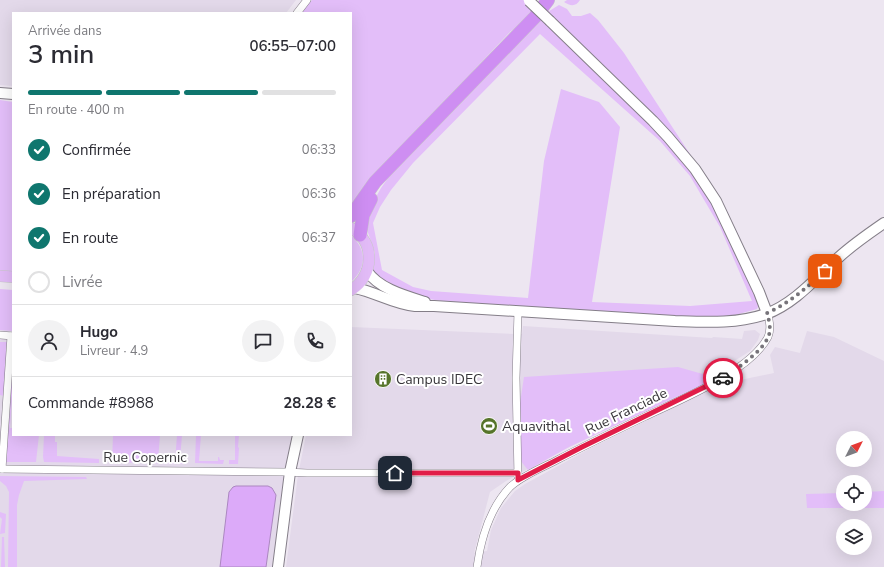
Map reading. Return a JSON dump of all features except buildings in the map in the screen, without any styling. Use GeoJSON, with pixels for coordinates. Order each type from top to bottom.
{"type":"FeatureCollection","features":[{"type":"Feature","properties":{"kind":"highway"},"geometry":{"type":"LineString","coordinates":[[352,215],[375,182],[535,17],[548,0]]}},
{"type":"Feature","properties":{"kind":"highway"},"geometry":{"type":"LineString","coordinates":[[535,17],[558,0]]}},
{"type":"Feature","properties":{"kind":"highway"},"geometry":{"type":"LineString","coordinates":[[356,232],[366,208],[391,166]]}},
{"type":"Feature","properties":{"kind":"main road"},"geometry":{"type":"LineString","coordinates":[[353,289],[368,272],[370,262],[366,243],[356,232]]}},
{"type":"Feature","properties":{"kind":"main road"},"geometry":{"type":"LineString","coordinates":[[0,276],[12,277]]}},
{"type":"Feature","properties":{"kind":"main road"},"geometry":{"type":"LineString","coordinates":[[0,282],[12,283]]}},
{"type":"Feature","properties":{"kind":"street"},"geometry":{"type":"LineString","coordinates":[[298,12],[307,0]]}},
{"type":"Feature","properties":{"kind":"street"},"geometry":{"type":"LineString","coordinates":[[528,1],[653,121],[697,173],[719,207],[759,292],[767,313]]}},
{"type":"Feature","properties":{"kind":"street"},"geometry":{"type":"LineString","coordinates":[[0,93],[12,94]]}},
{"type":"Feature","properties":{"kind":"street"},"geometry":{"type":"LineString","coordinates":[[353,289],[373,292],[415,306],[698,322],[746,319],[767,313],[783,305],[802,292],[851,247],[884,224]]}},
{"type":"Feature","properties":{"kind":"street"},"geometry":{"type":"LineString","coordinates":[[368,272],[379,284],[405,296],[434,306]]}},
{"type":"Feature","properties":{"kind":"street"},"geometry":{"type":"LineString","coordinates":[[518,311],[516,378],[518,477]]}},
{"type":"Feature","properties":{"kind":"street","name":"Rue Franciade"},"geometry":{"type":"LineString","coordinates":[[477,567],[483,536],[491,513],[518,477],[723,379],[745,362],[769,336],[769,319],[767,313]]}},
{"type":"Feature","properties":{"kind":"street"},"geometry":{"type":"LineString","coordinates":[[0,335],[12,336],[1,469]]}},
{"type":"Feature","properties":{"kind":"street"},"geometry":{"type":"LineString","coordinates":[[278,567],[290,472],[298,436]]}},
{"type":"Feature","properties":{"kind":"street","name":"Rue Copernic"},"geometry":{"type":"LineString","coordinates":[[1,469],[290,472],[518,477]]}},
{"type":"Feature","properties":{"kind":"shaded area"},"geometry":{"type":"Polygon","coordinates":[[[0,0],[296,0],[287,12],[12,12],[12,86],[0,85],[0,0]]]}},
{"type":"Feature","properties":{"kind":"shaded area"},"geometry":{"type":"Polygon","coordinates":[[[312,0],[523,0],[535,11],[523,24],[511,31],[475,69],[466,83],[352,209],[352,12],[302,12],[312,0]]]}},
{"type":"Feature","properties":{"kind":"shaded area"},"geometry":{"type":"Polygon","coordinates":[[[567,0],[580,0],[577,4],[573,5],[564,2],[567,0]]]}},
{"type":"Feature","properties":{"kind":"shaded area"},"geometry":{"type":"Polygon","coordinates":[[[559,5],[567,9],[572,16],[581,16],[590,13],[598,20],[624,53],[699,168],[546,13],[559,5]]]}},
{"type":"Feature","properties":{"kind":"shaded area"},"geometry":{"type":"Polygon","coordinates":[[[542,18],[657,128],[688,165],[717,209],[759,305],[757,309],[735,315],[704,318],[441,301],[423,298],[386,285],[373,271],[375,253],[366,227],[371,206],[393,171],[542,18]],[[540,34],[413,163],[391,190],[380,207],[373,223],[382,270],[413,287],[431,291],[528,298],[544,161],[561,89],[599,102],[620,127],[592,302],[690,306],[752,301],[720,227],[690,176],[660,141],[540,34]]]}},
{"type":"Feature","properties":{"kind":"shaded area"},"geometry":{"type":"Polygon","coordinates":[[[0,100],[12,102],[12,274],[0,273],[0,100]]]}},
{"type":"Feature","properties":{"kind":"shaded area"},"geometry":{"type":"Polygon","coordinates":[[[352,236],[360,247],[363,258],[360,270],[352,281],[352,236]]]}},
{"type":"Feature","properties":{"kind":"shaded area"},"geometry":{"type":"Polygon","coordinates":[[[0,289],[12,290],[12,331],[0,330],[0,289]]]}},
{"type":"Feature","properties":{"kind":"shaded area"},"geometry":{"type":"Polygon","coordinates":[[[0,304],[12,304],[12,436],[295,436],[272,567],[0,567],[0,304]]]}},
{"type":"Feature","properties":{"kind":"shaded area"},"geometry":{"type":"Polygon","coordinates":[[[523,326],[742,339],[744,331],[755,330],[760,334],[758,340],[750,351],[723,371],[706,381],[557,453],[506,481],[490,492],[474,553],[487,551],[491,530],[501,508],[515,491],[525,484],[591,448],[721,384],[774,373],[770,355],[775,347],[800,353],[807,331],[834,337],[884,361],[884,567],[286,567],[298,475],[306,436],[352,436],[352,327],[522,334],[523,326]]]}},
{"type":"Feature","properties":{"kind":"shaded area"},"geometry":{"type":"Polygon","coordinates":[[[0,342],[7,342],[4,396],[0,395],[0,342]]]}},
{"type":"Feature","properties":{"kind":"shaded area"},"geometry":{"type":"Polygon","coordinates":[[[12,365],[10,428],[12,428],[12,436],[39,436],[36,462],[6,462],[12,365]]]}},
{"type":"Feature","properties":{"kind":"shaded area"},"geometry":{"type":"Polygon","coordinates":[[[678,367],[717,378],[569,447],[528,470],[520,460],[520,403],[524,377],[678,367]]]}},
{"type":"Feature","properties":{"kind":"shaded area"},"geometry":{"type":"Polygon","coordinates":[[[44,436],[55,436],[55,442],[57,442],[57,456],[99,459],[99,463],[44,462],[44,436]]]}},
{"type":"Feature","properties":{"kind":"shaded area"},"geometry":{"type":"Polygon","coordinates":[[[113,436],[160,436],[158,461],[175,462],[177,436],[182,436],[180,460],[184,461],[184,464],[112,462],[113,436]]]}},
{"type":"Feature","properties":{"kind":"shaded area"},"geometry":{"type":"Polygon","coordinates":[[[196,436],[201,436],[199,461],[218,461],[218,457],[220,460],[224,460],[223,464],[195,463],[196,436]]]}},
{"type":"Feature","properties":{"kind":"shaded area"},"geometry":{"type":"Polygon","coordinates":[[[235,436],[239,436],[238,464],[229,464],[229,460],[235,460],[235,436]]]}},
{"type":"Feature","properties":{"kind":"shaded area"},"geometry":{"type":"Polygon","coordinates":[[[0,476],[86,477],[87,479],[24,481],[17,505],[17,567],[8,567],[9,492],[6,486],[0,481],[0,476]]]}},
{"type":"Feature","properties":{"kind":"shaded area"},"geometry":{"type":"Polygon","coordinates":[[[236,486],[268,486],[272,488],[276,495],[266,567],[220,567],[229,492],[236,486]]]}},
{"type":"Feature","properties":{"kind":"shaded area"},"geometry":{"type":"Polygon","coordinates":[[[884,491],[884,508],[872,508],[872,492],[884,491]]]}},
{"type":"Feature","properties":{"kind":"shaded area"},"geometry":{"type":"Polygon","coordinates":[[[836,493],[836,508],[807,508],[806,494],[836,493]]]}},
{"type":"Feature","properties":{"kind":"shaded area"},"geometry":{"type":"Polygon","coordinates":[[[0,512],[6,514],[5,533],[0,534],[2,519],[0,517],[0,512]]]}},
{"type":"Feature","properties":{"kind":"shaded area"},"geometry":{"type":"Polygon","coordinates":[[[2,537],[4,537],[5,567],[1,567],[2,537]]]}},
{"type":"Feature","properties":{"kind":"way so far"},"geometry":{"type":"LineString","coordinates":[[723,378],[745,362],[769,336],[769,319],[767,313],[778,308],[802,292],[825,271]]}},
{"type":"Feature","properties":{"kind":"place","name":"Campus IDEC"},"geometry":{"type":"Point","coordinates":[383,379]}},
{"type":"Feature","properties":{"kind":"place","name":"Aquavithal"},"geometry":{"type":"Point","coordinates":[489,426]}},
{"type":"Feature","properties":{"kind":"route"},"geometry":{"type":"LineString","coordinates":[[395,473],[518,473],[518,480],[723,378]]}}]}
